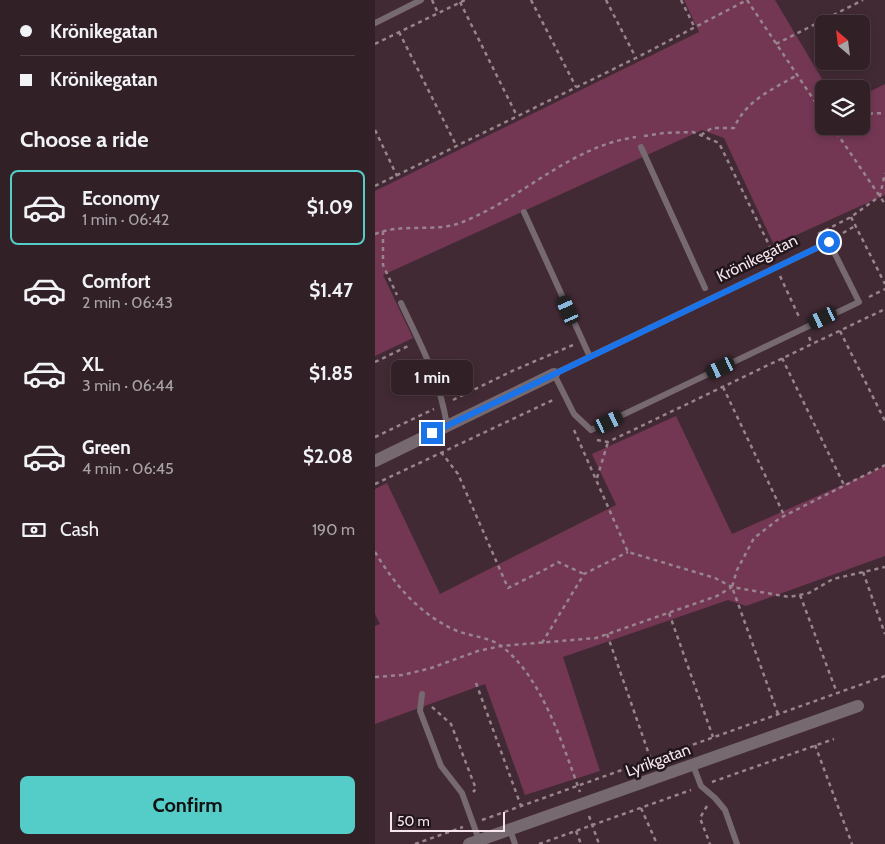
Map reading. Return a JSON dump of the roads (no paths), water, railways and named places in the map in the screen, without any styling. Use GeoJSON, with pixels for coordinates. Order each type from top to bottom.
{"type":"FeatureCollection","features":[{"type":"Feature","properties":{"kind":"street","name":"Krönikegatan"},"geometry":{"type":"LineString","coordinates":[[375,460],[554,374]]}},
{"type":"Feature","properties":{"kind":"street","name":"Lyrikgatan"},"geometry":{"type":"LineString","coordinates":[[474,842],[857,706]]}},
{"type":"Feature","properties":{"kind":"lane"},"geometry":{"type":"LineString","coordinates":[[375,23],[421,0]]}},
{"type":"Feature","properties":{"kind":"lane"},"geometry":{"type":"LineString","coordinates":[[641,147],[705,288]]}},
{"type":"Feature","properties":{"kind":"lane"},"geometry":{"type":"LineString","coordinates":[[524,212],[590,358]]}},
{"type":"Feature","properties":{"kind":"lane","name":"Krönikegatan"},"geometry":{"type":"LineString","coordinates":[[829,242],[859,302],[591,430],[574,414],[554,374],[590,358],[829,242]]}},
{"type":"Feature","properties":{"kind":"lane"},"geometry":{"type":"LineString","coordinates":[[401,303],[434,372],[444,404],[447,426]]}},
{"type":"Feature","properties":{"kind":"lane"},"geometry":{"type":"LineString","coordinates":[[422,694],[420,711],[441,766],[462,793],[473,823],[474,842]]}},
{"type":"Feature","properties":{"kind":"lane"},"geometry":{"type":"LineString","coordinates":[[693,765],[701,786],[713,795],[725,810],[737,844]]}},
{"type":"Feature","properties":{"kind":"lane"},"geometry":{"type":"LineString","coordinates":[[510,830],[515,844]]}}]}
